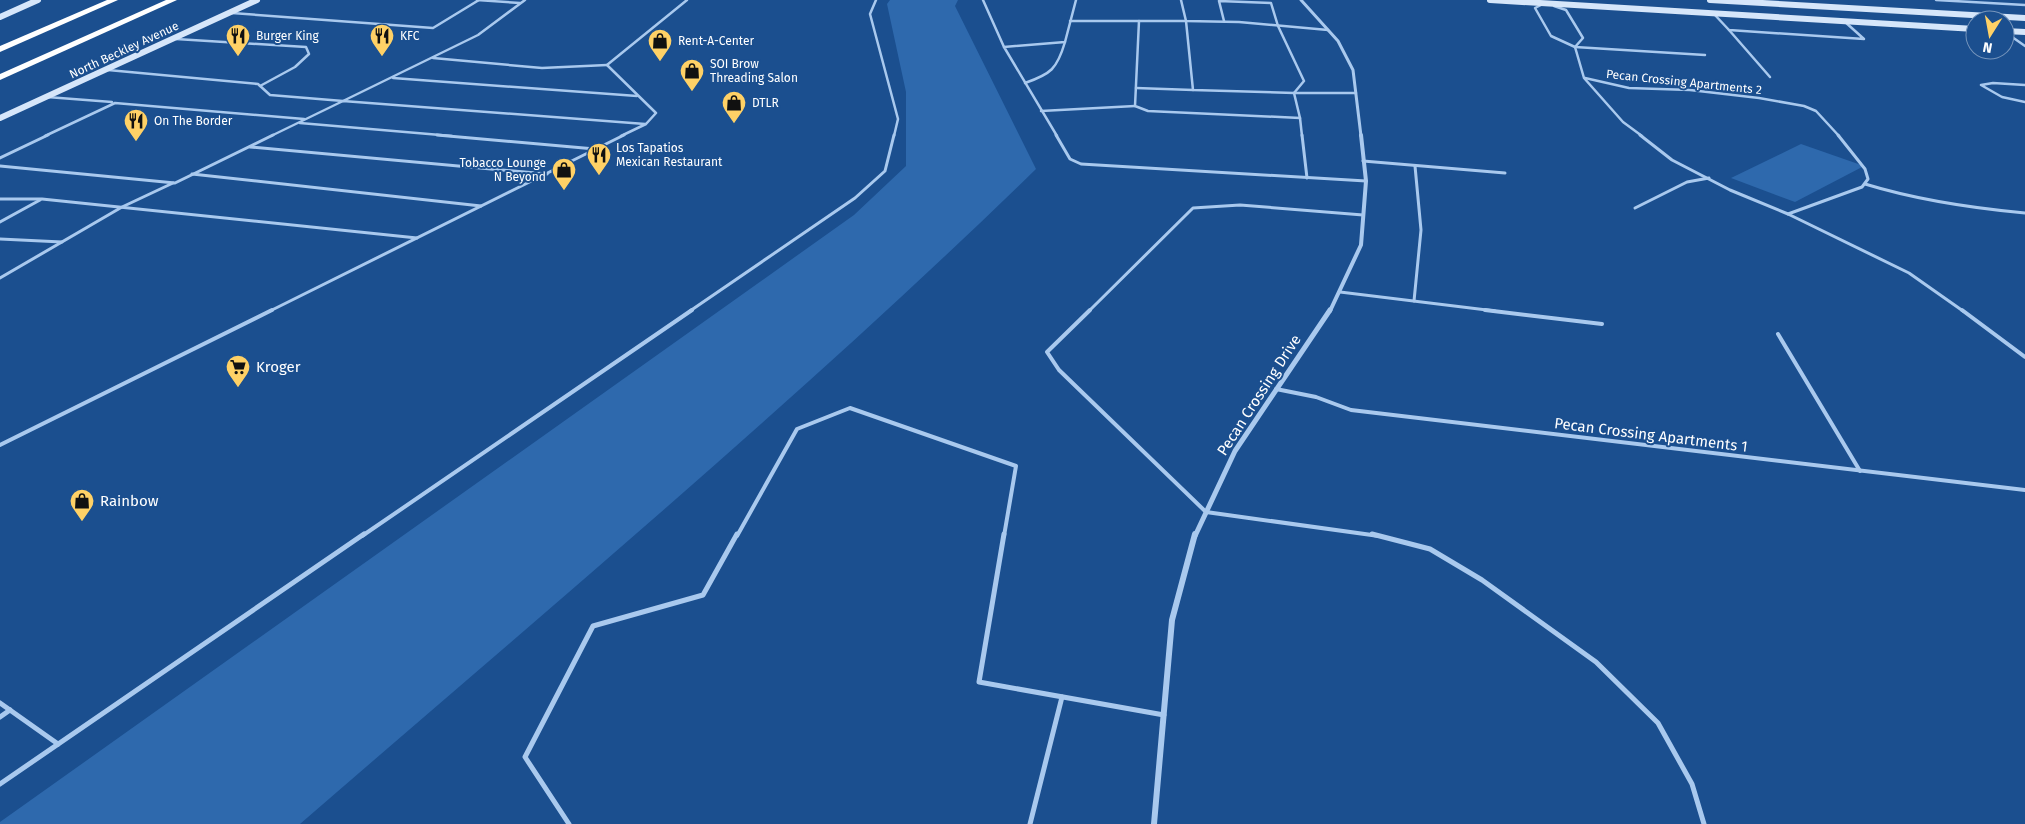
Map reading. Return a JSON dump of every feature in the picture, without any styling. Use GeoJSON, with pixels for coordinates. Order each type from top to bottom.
{"type":"FeatureCollection","features":[{"type":"Feature","properties":{"kind":"highway"},"geometry":{"type":"LineString","coordinates":[[0,39],[106,0]]}},
{"type":"Feature","properties":{"kind":"highway"},"geometry":{"type":"LineString","coordinates":[[0,49],[114,0]]}},
{"type":"Feature","properties":{"kind":"highway"},"geometry":{"type":"LineString","coordinates":[[0,77],[173,0]]}},
{"type":"Feature","properties":{"kind":"main road"},"geometry":{"type":"LineString","coordinates":[[0,17],[38,0]]}},
{"type":"Feature","properties":{"kind":"main road","name":"North Beckley Avenue"},"geometry":{"type":"LineString","coordinates":[[0,118],[257,0]]}},
{"type":"Feature","properties":{"kind":"main road"},"geometry":{"type":"LineString","coordinates":[[1490,0],[1965,28]]}},
{"type":"Feature","properties":{"kind":"main road"},"geometry":{"type":"LineString","coordinates":[[1710,0],[2025,18]]}},
{"type":"Feature","properties":{"kind":"main road"},"geometry":{"type":"LineString","coordinates":[[1763,2],[1779,17]]}},
{"type":"Feature","properties":{"kind":"street","name":"Pecan Crossing Drive"},"geometry":{"type":"LineString","coordinates":[[1154,824],[1172,620],[1192,541],[1236,451],[1333,306],[1361,245],[1366,181],[1353,70],[1338,41],[1301,0]]}},
{"type":"Feature","properties":{"kind":"lane"},"geometry":{"type":"LineString","coordinates":[[475,0],[521,3]]}},
{"type":"Feature","properties":{"kind":"lane"},"geometry":{"type":"LineString","coordinates":[[229,13],[433,28],[479,0]]}},
{"type":"Feature","properties":{"kind":"lane"},"geometry":{"type":"LineString","coordinates":[[0,278],[122,207],[478,35],[525,0]]}},
{"type":"Feature","properties":{"kind":"lane"},"geometry":{"type":"LineString","coordinates":[[432,58],[586,69],[607,65],[687,0]]}},
{"type":"Feature","properties":{"kind":"lane"},"geometry":{"type":"LineString","coordinates":[[0,784],[855,198],[885,171],[898,119],[870,14],[876,0]]}},
{"type":"Feature","properties":{"kind":"lane"},"geometry":{"type":"LineString","coordinates":[[983,0],[1004,47],[1070,159],[1082,164],[1366,181]]}},
{"type":"Feature","properties":{"kind":"lane"},"geometry":{"type":"LineString","coordinates":[[1025,83],[1048,75],[1059,64],[1076,0]]}},
{"type":"Feature","properties":{"kind":"lane"},"geometry":{"type":"LineString","coordinates":[[1181,0],[1186,21],[1194,90]]}},
{"type":"Feature","properties":{"kind":"lane"},"geometry":{"type":"LineString","coordinates":[[1936,0],[2025,5]]}},
{"type":"Feature","properties":{"kind":"lane"},"geometry":{"type":"LineString","coordinates":[[1224,21],[1220,1],[1271,2],[1278,26],[1304,81],[1294,93]]}},
{"type":"Feature","properties":{"kind":"lane"},"geometry":{"type":"LineString","coordinates":[[1575,47],[1583,38],[1566,10],[1543,2],[1535,8],[1551,36],[1575,47],[1704,56]]}},
{"type":"Feature","properties":{"kind":"lane"},"geometry":{"type":"LineString","coordinates":[[1714,14],[1770,77]]}},
{"type":"Feature","properties":{"kind":"lane"},"geometry":{"type":"LineString","coordinates":[[1070,20],[1139,22],[1244,21],[1328,30]]}},
{"type":"Feature","properties":{"kind":"lane"},"geometry":{"type":"LineString","coordinates":[[1729,30],[1864,39],[1844,21]]}},
{"type":"Feature","properties":{"kind":"lane"},"geometry":{"type":"LineString","coordinates":[[1135,106],[1139,22]]}},
{"type":"Feature","properties":{"kind":"lane"},"geometry":{"type":"LineString","coordinates":[[176,38],[306,48],[309,54],[296,67],[260,86]]}},
{"type":"Feature","properties":{"kind":"lane"},"geometry":{"type":"LineString","coordinates":[[1004,47],[1065,42]]}},
{"type":"Feature","properties":{"kind":"lane"},"geometry":{"type":"LineString","coordinates":[[1575,47],[1584,78],[1623,122],[1672,160],[1730,190],[1788,214],[1909,273],[1942,295],[2025,358]]}},
{"type":"Feature","properties":{"kind":"lane"},"geometry":{"type":"LineString","coordinates":[[0,445],[646,124],[656,113],[607,65]]}},
{"type":"Feature","properties":{"kind":"lane"},"geometry":{"type":"LineString","coordinates":[[108,70],[258,84],[270,94],[646,124]]}},
{"type":"Feature","properties":{"kind":"lane"},"geometry":{"type":"LineString","coordinates":[[390,78],[638,96]]}},
{"type":"Feature","properties":{"kind":"lane","name":"Pecan Crossing Apartments 2"},"geometry":{"type":"LineString","coordinates":[[1584,78],[1612,86],[1727,94],[1804,106],[1816,111],[1824,118],[1865,169],[1868,179],[1864,184]]}},
{"type":"Feature","properties":{"kind":"lane"},"geometry":{"type":"LineString","coordinates":[[2025,85],[1993,83],[1981,85],[1997,97],[2010,101],[2025,102]]}},
{"type":"Feature","properties":{"kind":"lane"},"geometry":{"type":"LineString","coordinates":[[1136,88],[1356,93]]}},
{"type":"Feature","properties":{"kind":"lane"},"geometry":{"type":"LineString","coordinates":[[1294,93],[1300,118],[1307,178]]}},
{"type":"Feature","properties":{"kind":"lane"},"geometry":{"type":"LineString","coordinates":[[47,97],[306,119]]}},
{"type":"Feature","properties":{"kind":"lane"},"geometry":{"type":"LineString","coordinates":[[0,158],[114,103]]}},
{"type":"Feature","properties":{"kind":"lane"},"geometry":{"type":"LineString","coordinates":[[1041,111],[1135,106],[1148,111],[1300,118]]}},
{"type":"Feature","properties":{"kind":"lane"},"geometry":{"type":"LineString","coordinates":[[298,123],[597,149]]}},
{"type":"Feature","properties":{"kind":"lane"},"geometry":{"type":"LineString","coordinates":[[248,147],[546,174]]}},
{"type":"Feature","properties":{"kind":"lane"},"geometry":{"type":"LineString","coordinates":[[1364,161],[1505,173]]}},
{"type":"Feature","properties":{"kind":"lane"},"geometry":{"type":"LineString","coordinates":[[0,166],[175,182]]}},
{"type":"Feature","properties":{"kind":"lane"},"geometry":{"type":"LineString","coordinates":[[1414,301],[1421,230],[1415,166]]}},
{"type":"Feature","properties":{"kind":"lane"},"geometry":{"type":"LineString","coordinates":[[192,174],[482,206]]}},
{"type":"Feature","properties":{"kind":"lane"},"geometry":{"type":"LineString","coordinates":[[1635,208],[1687,182],[1709,178]]}},
{"type":"Feature","properties":{"kind":"lane"},"geometry":{"type":"LineString","coordinates":[[1788,214],[1862,187],[1864,184],[1909,197],[2025,213]]}},
{"type":"Feature","properties":{"kind":"lane"},"geometry":{"type":"LineString","coordinates":[[0,199],[42,199],[417,238]]}},
{"type":"Feature","properties":{"kind":"lane"},"geometry":{"type":"LineString","coordinates":[[0,222],[42,199]]}},
{"type":"Feature","properties":{"kind":"lane"},"geometry":{"type":"LineString","coordinates":[[1363,215],[1240,204],[1193,208],[1047,352],[1059,370],[1206,512],[1377,535],[1430,549],[1482,580],[1596,662],[1658,723],[1692,784],[1704,824]]}},
{"type":"Feature","properties":{"kind":"lane"},"geometry":{"type":"LineString","coordinates":[[0,239],[62,242]]}},
{"type":"Feature","properties":{"kind":"lane"},"geometry":{"type":"LineString","coordinates":[[1340,292],[1602,324]]}},
{"type":"Feature","properties":{"kind":"lane"},"geometry":{"type":"LineString","coordinates":[[1778,334],[1860,471]]}},
{"type":"Feature","properties":{"kind":"lane","name":"Pecan Crossing Apartments 1"},"geometry":{"type":"LineString","coordinates":[[1276,390],[1316,397],[1351,410],[2025,490]]}},
{"type":"Feature","properties":{"kind":"lane"},"geometry":{"type":"LineString","coordinates":[[569,824],[525,757],[593,626],[703,595],[797,429],[850,408],[1016,466],[979,682],[1164,714]]}},
{"type":"Feature","properties":{"kind":"lane"},"geometry":{"type":"LineString","coordinates":[[1030,824],[1062,697]]}},
{"type":"Feature","properties":{"kind":"lane"},"geometry":{"type":"LineString","coordinates":[[0,703],[58,744]]}},
{"type":"Feature","properties":{"kind":"lane"},"geometry":{"type":"LineString","coordinates":[[0,717],[10,710]]}},
{"type":"Feature","properties":{"kind":"shaded area"},"geometry":{"type":"Polygon","coordinates":[[[890,0],[958,0],[955,6],[1036,169],[857,338],[673,502],[300,824],[0,824],[0,822],[854,215],[906,166],[906,92],[887,4],[890,0]]]}},
{"type":"Feature","properties":{"kind":"shaded area"},"geometry":{"type":"Polygon","coordinates":[[[1801,144],[1864,166],[1795,202],[1731,178],[1801,144]]]}},
{"type":"Feature","properties":{"kind":"place","name":"Burger King"},"geometry":{"type":"Point","coordinates":[238,57]}},
{"type":"Feature","properties":{"kind":"place","name":"KFC"},"geometry":{"type":"Point","coordinates":[382,57]}},
{"type":"Feature","properties":{"kind":"place","name":"Rent-A-Center"},"geometry":{"type":"Point","coordinates":[660,62]}},
{"type":"Feature","properties":{"kind":"place","name":"SOI Brow Threading Salon"},"geometry":{"type":"Point","coordinates":[692,92]}},
{"type":"Feature","properties":{"kind":"place","name":"DTLR"},"geometry":{"type":"Point","coordinates":[734,124]}},
{"type":"Feature","properties":{"kind":"place","name":"On The Border"},"geometry":{"type":"Point","coordinates":[136,142]}},
{"type":"Feature","properties":{"kind":"place","name":"Los Tapatios Mexican Restaurant"},"geometry":{"type":"Point","coordinates":[599,176]}},
{"type":"Feature","properties":{"kind":"place","name":"Tobacco Lounge N Beyond"},"geometry":{"type":"Point","coordinates":[564,191]}},
{"type":"Feature","properties":{"kind":"place","name":"Kroger"},"geometry":{"type":"Point","coordinates":[238,388]}},
{"type":"Feature","properties":{"kind":"place","name":"Rainbow"},"geometry":{"type":"Point","coordinates":[82,522]}}]}
